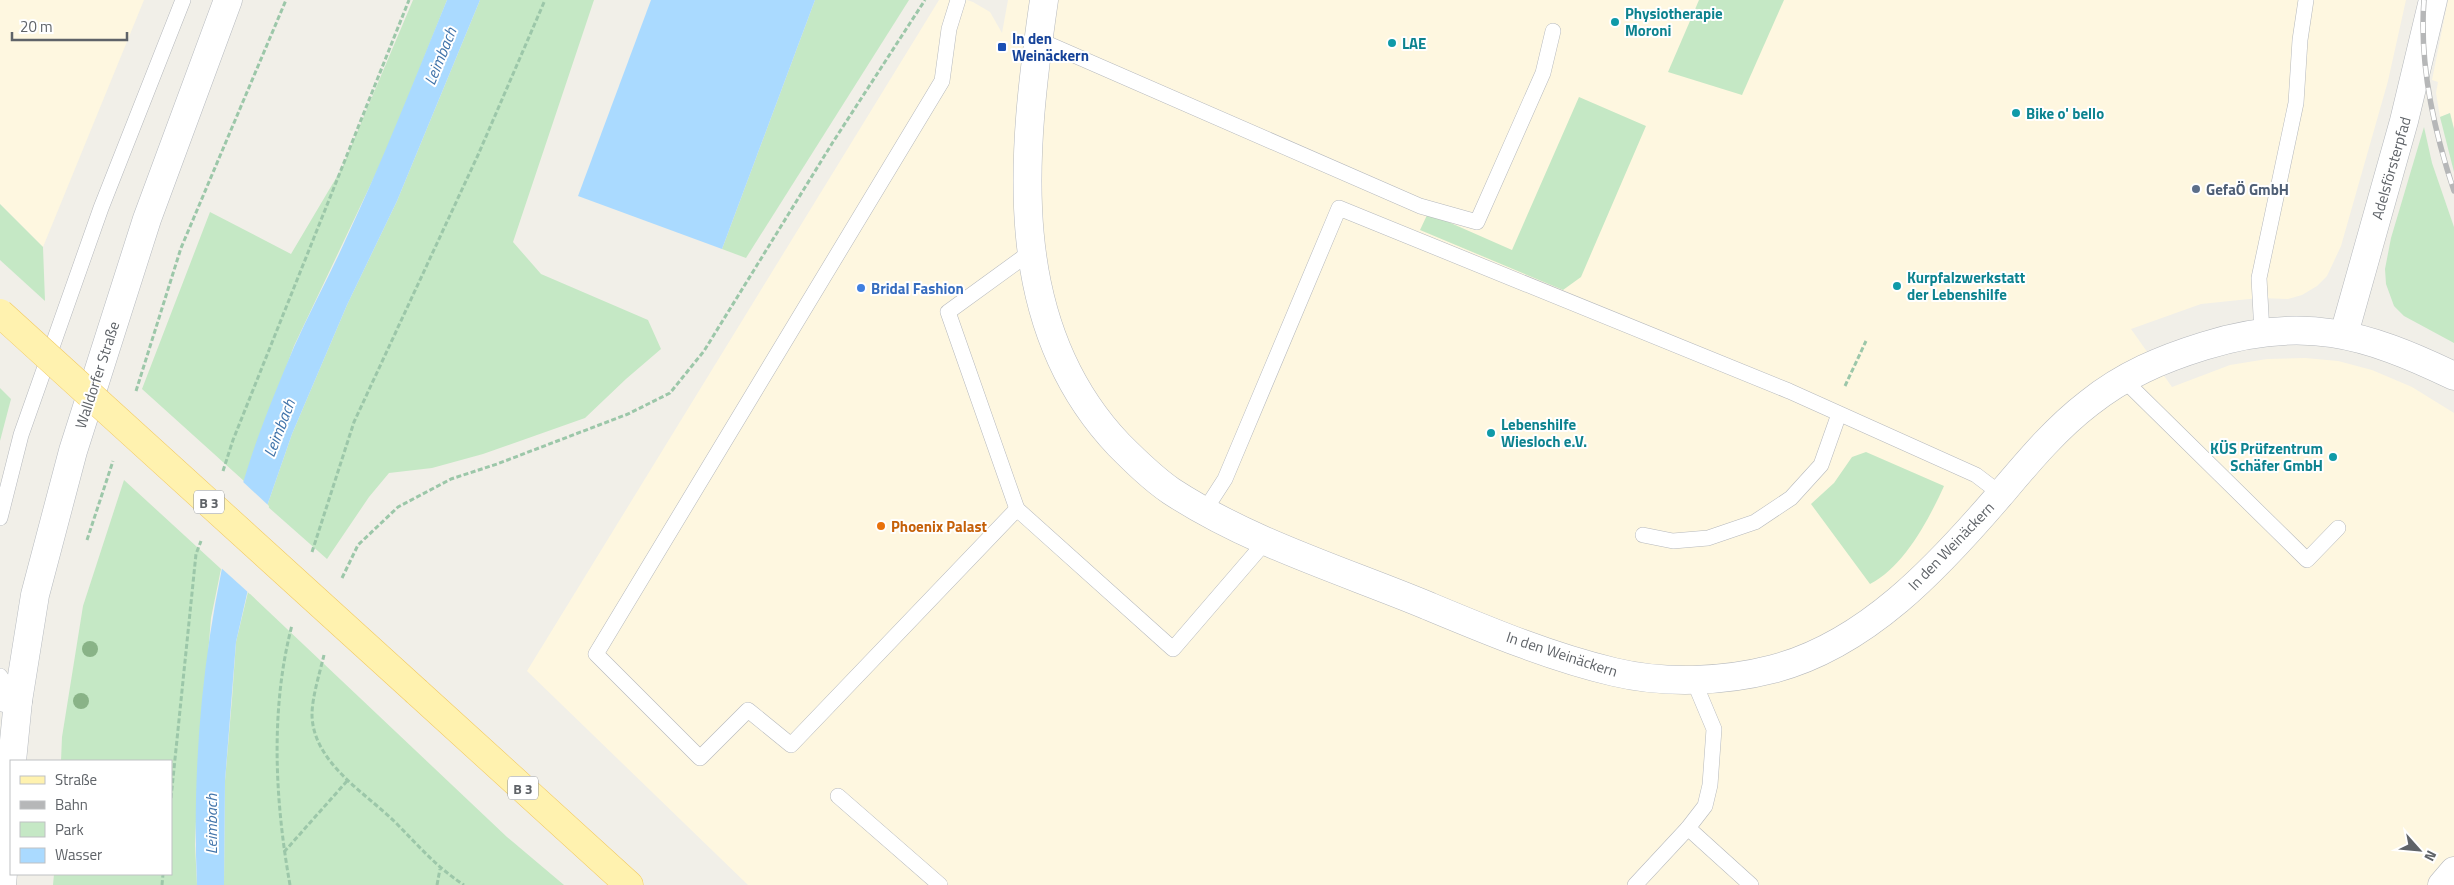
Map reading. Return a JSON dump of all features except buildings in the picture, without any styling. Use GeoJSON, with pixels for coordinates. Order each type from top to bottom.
{"type":"FeatureCollection","features":[{"type":"Feature","properties":{"kind":"main road","name":"B 3"},"geometry":{"type":"LineString","coordinates":[[0,313],[628,885]]}},
{"type":"Feature","properties":{"kind":"street","name":"Walldorfer Straße"},"geometry":{"type":"LineString","coordinates":[[12,760],[8,711],[35,595],[73,451],[146,219],[228,0]]}},
{"type":"Feature","properties":{"kind":"street","name":"Adelsförsterpfad"},"geometry":{"type":"LineString","coordinates":[[2344,334],[2404,121],[2433,0]]}},
{"type":"Feature","properties":{"kind":"street","name":"In den Weinäckern"},"geometry":{"type":"LineString","coordinates":[[1039,2],[1027,187],[1032,251],[1043,315],[1059,358],[1082,401],[1138,464],[1168,489],[1205,510],[1266,541],[1546,651],[1615,672],[1661,679],[1737,676],[1771,670],[1808,658],[1834,645],[1867,625],[1937,563],[2051,437],[2087,404],[2123,379],[2148,366],[2183,352],[2221,340],[2262,333],[2311,330],[2344,334],[2384,345],[2454,376]]}},
{"type":"Feature","properties":{"kind":"street"},"geometry":{"type":"LineString","coordinates":[[2,885],[10,787]]}},
{"type":"Feature","properties":{"kind":"street"},"geometry":{"type":"LineString","coordinates":[[2442,885],[2454,871]]}},
{"type":"Feature","properties":{"kind":"lane"},"geometry":{"type":"LineString","coordinates":[[0,518],[21,435],[101,208],[183,0]]}},
{"type":"Feature","properties":{"kind":"lane"},"geometry":{"type":"LineString","coordinates":[[958,0],[948,29],[942,81],[596,654],[700,758],[748,710],[791,745],[1017,509]]}},
{"type":"Feature","properties":{"kind":"lane"},"geometry":{"type":"LineString","coordinates":[[2262,333],[2259,278],[2296,103],[2300,40],[2306,0]]}},
{"type":"Feature","properties":{"kind":"lane"},"geometry":{"type":"LineString","coordinates":[[1037,39],[1420,206],[1477,222],[1543,73],[1553,31]]}},
{"type":"Feature","properties":{"kind":"lane"},"geometry":{"type":"LineString","coordinates":[[1205,510],[1224,479],[1339,208],[1788,391],[1976,475],[2001,494]]}},
{"type":"Feature","properties":{"kind":"lane"},"geometry":{"type":"LineString","coordinates":[[1032,251],[948,312],[1017,509],[1173,649],[1266,541]]}},
{"type":"Feature","properties":{"kind":"lane"},"geometry":{"type":"LineString","coordinates":[[2123,379],[2307,560],[2338,528]]}},
{"type":"Feature","properties":{"kind":"lane"},"geometry":{"type":"LineString","coordinates":[[1644,536],[1673,542],[1708,538],[1755,522],[1791,498],[1821,465],[1836,412]]}},
{"type":"Feature","properties":{"kind":"lane"},"geometry":{"type":"LineString","coordinates":[[0,676],[8,711]]}},
{"type":"Feature","properties":{"kind":"lane"},"geometry":{"type":"LineString","coordinates":[[1635,885],[1688,828],[1705,806],[1710,785],[1714,729],[1693,679]]}},
{"type":"Feature","properties":{"kind":"lane"},"geometry":{"type":"LineString","coordinates":[[838,796],[940,885]]}},
{"type":"Feature","properties":{"kind":"lane"},"geometry":{"type":"LineString","coordinates":[[1688,828],[1751,885]]}},
{"type":"Feature","properties":{"kind":"path"},"geometry":{"type":"LineString","coordinates":[[133,400],[182,248],[286,0]]}},
{"type":"Feature","properties":{"kind":"path"},"geometry":{"type":"LineString","coordinates":[[233,440],[409,0]]}},
{"type":"Feature","properties":{"kind":"path"},"geometry":{"type":"LineString","coordinates":[[318,526],[354,422],[478,155],[545,0]]}},
{"type":"Feature","properties":{"kind":"path"},"geometry":{"type":"LineString","coordinates":[[338,585],[358,545],[398,507],[451,479],[497,464],[628,414],[670,393],[704,351],[833,142],[925,0]]}},
{"type":"Feature","properties":{"kind":"path"},"geometry":{"type":"LineString","coordinates":[[1836,412],[1866,341]]}},
{"type":"Feature","properties":{"kind":"path"},"geometry":{"type":"LineString","coordinates":[[87,541],[114,456]]}},
{"type":"Feature","properties":{"kind":"path"},"geometry":{"type":"LineString","coordinates":[[172,788],[196,554]]}},
{"type":"Feature","properties":{"kind":"path"},"geometry":{"type":"LineString","coordinates":[[288,643],[276,734],[284,852],[290,885]]}},
{"type":"Feature","properties":{"kind":"path"},"geometry":{"type":"LineString","coordinates":[[324,651],[312,715],[319,743],[347,782],[393,820],[440,869],[464,885]]}},
{"type":"Feature","properties":{"kind":"path"},"geometry":{"type":"LineString","coordinates":[[284,852],[347,782]]}},
{"type":"Feature","properties":{"kind":"path"},"geometry":{"type":"LineString","coordinates":[[437,885],[440,869]]}},
{"type":"Feature","properties":{"kind":"shaded area"},"geometry":{"type":"Polygon","coordinates":[[[0,0],[144,0],[43,247],[0,204],[0,0]]]}},
{"type":"Feature","properties":{"kind":"shaded area"},"geometry":{"type":"Polygon","coordinates":[[[939,0],[967,0],[973,2],[990,12],[1002,33],[1008,0],[2406,0],[2388,81],[2341,246],[2327,276],[2317,286],[2302,295],[2288,299],[2259,298],[2201,304],[2131,329],[2172,387],[2230,365],[2267,359],[2305,358],[2338,361],[2372,370],[2412,387],[2454,413],[2454,885],[748,885],[527,671],[939,0]]]}},
{"type":"Feature","properties":{"kind":"shaded area"},"geometry":{"type":"Polygon","coordinates":[[[2448,0],[2454,0],[2454,129],[2450,113],[2440,117],[2436,93],[2438,82],[2432,80],[2448,0]]]}},
{"type":"Feature","properties":{"kind":"green space"},"geometry":{"type":"Polygon","coordinates":[[[413,0],[447,0],[388,148],[294,346],[244,481],[142,389],[210,212],[291,254],[342,168],[413,0]]]}},
{"type":"Feature","properties":{"kind":"green space"},"geometry":{"type":"Polygon","coordinates":[[[480,0],[594,0],[513,242],[541,274],[648,320],[661,349],[585,418],[483,454],[432,468],[389,473],[369,497],[327,559],[267,506],[292,434],[347,305],[397,201],[480,0]]]}},
{"type":"Feature","properties":{"kind":"green space"},"geometry":{"type":"Polygon","coordinates":[[[815,0],[909,0],[746,258],[722,249],[815,0]]]}},
{"type":"Feature","properties":{"kind":"green space"},"geometry":{"type":"Polygon","coordinates":[[[1699,0],[1784,0],[1742,95],[1668,72],[1699,0]]]}},
{"type":"Feature","properties":{"kind":"green space"},"geometry":{"type":"Polygon","coordinates":[[[1579,97],[1646,126],[1581,277],[1563,290],[1420,230],[1428,213],[1512,250],[1579,97]]]}},
{"type":"Feature","properties":{"kind":"green space"},"geometry":{"type":"Polygon","coordinates":[[[2450,113],[2454,129],[2454,172],[2440,117],[2450,113]]]}},
{"type":"Feature","properties":{"kind":"green space"},"geometry":{"type":"Polygon","coordinates":[[[2424,127],[2432,163],[2454,227],[2454,343],[2404,316],[2394,306],[2386,284],[2385,269],[2391,238],[2424,127]]]}},
{"type":"Feature","properties":{"kind":"green space"},"geometry":{"type":"Polygon","coordinates":[[[0,204],[43,247],[45,301],[0,260],[0,204]]]}},
{"type":"Feature","properties":{"kind":"green space"},"geometry":{"type":"Polygon","coordinates":[[[0,388],[11,399],[0,441],[0,388]]]}},
{"type":"Feature","properties":{"kind":"green space"},"geometry":{"type":"Polygon","coordinates":[[[1866,452],[1944,486],[1931,513],[1914,541],[1894,566],[1870,584],[1811,504],[1834,483],[1852,457],[1866,452]]]}},
{"type":"Feature","properties":{"kind":"green space"},"geometry":{"type":"Polygon","coordinates":[[[124,480],[221,569],[211,618],[198,776],[195,844],[197,885],[53,885],[54,875],[172,875],[172,760],[61,760],[62,737],[83,606],[124,480]]]}},
{"type":"Feature","properties":{"kind":"green space"},"geometry":{"type":"Polygon","coordinates":[[[248,592],[507,837],[564,885],[224,885],[225,781],[236,642],[248,592]]]}},
{"type":"Feature","properties":{"kind":"water","name":"Leimbach"},"geometry":{"type":"Polygon","coordinates":[[[447,0],[480,0],[397,201],[347,305],[292,434],[267,506],[236,642],[225,781],[224,885],[197,885],[196,783],[204,682],[219,582],[243,483],[273,397],[294,347],[372,181],[447,0]]]}},
{"type":"Feature","properties":{"kind":"water"},"geometry":{"type":"Polygon","coordinates":[[[651,0],[815,0],[722,249],[578,196],[651,0]]]}},
{"type":"Feature","properties":{"kind":"pier"},"geometry":{"type":"Polygon","coordinates":[[[241,480],[269,506],[250,594],[219,566],[241,480]]]}},
{"type":"Feature","properties":{"kind":"railway"},"geometry":{"type":"LineString","coordinates":[[2424,0],[2423,24],[2426,72],[2434,121],[2454,191]]}},
{"type":"Feature","properties":{"kind":"place","name":"Physiotherapie Moroni"},"geometry":{"type":"Point","coordinates":[1615,22]}},
{"type":"Feature","properties":{"kind":"place","name":"LAE"},"geometry":{"type":"Point","coordinates":[1392,43]}},
{"type":"Feature","properties":{"kind":"place","name":"In den Weinäckern"},"geometry":{"type":"Point","coordinates":[1002,47]}},
{"type":"Feature","properties":{"kind":"place","name":"Bike o' bello"},"geometry":{"type":"Point","coordinates":[2016,113]}},
{"type":"Feature","properties":{"kind":"place","name":"GefaÖ GmbH"},"geometry":{"type":"Point","coordinates":[2196,189]}},
{"type":"Feature","properties":{"kind":"place","name":"Kurpfalzwerkstatt der Lebenshilfe"},"geometry":{"type":"Point","coordinates":[1897,286]}},
{"type":"Feature","properties":{"kind":"place","name":"Bridal Fashion"},"geometry":{"type":"Point","coordinates":[861,288]}},
{"type":"Feature","properties":{"kind":"place","name":"Lebenshilfe Wiesloch e.V."},"geometry":{"type":"Point","coordinates":[1491,433]}},
{"type":"Feature","properties":{"kind":"place","name":"KÜS Prüfzentrum Schäfer GmbH"},"geometry":{"type":"Point","coordinates":[2333,457]}},
{"type":"Feature","properties":{"kind":"place","name":"Phoenix Palast"},"geometry":{"type":"Point","coordinates":[881,526]}}]}
